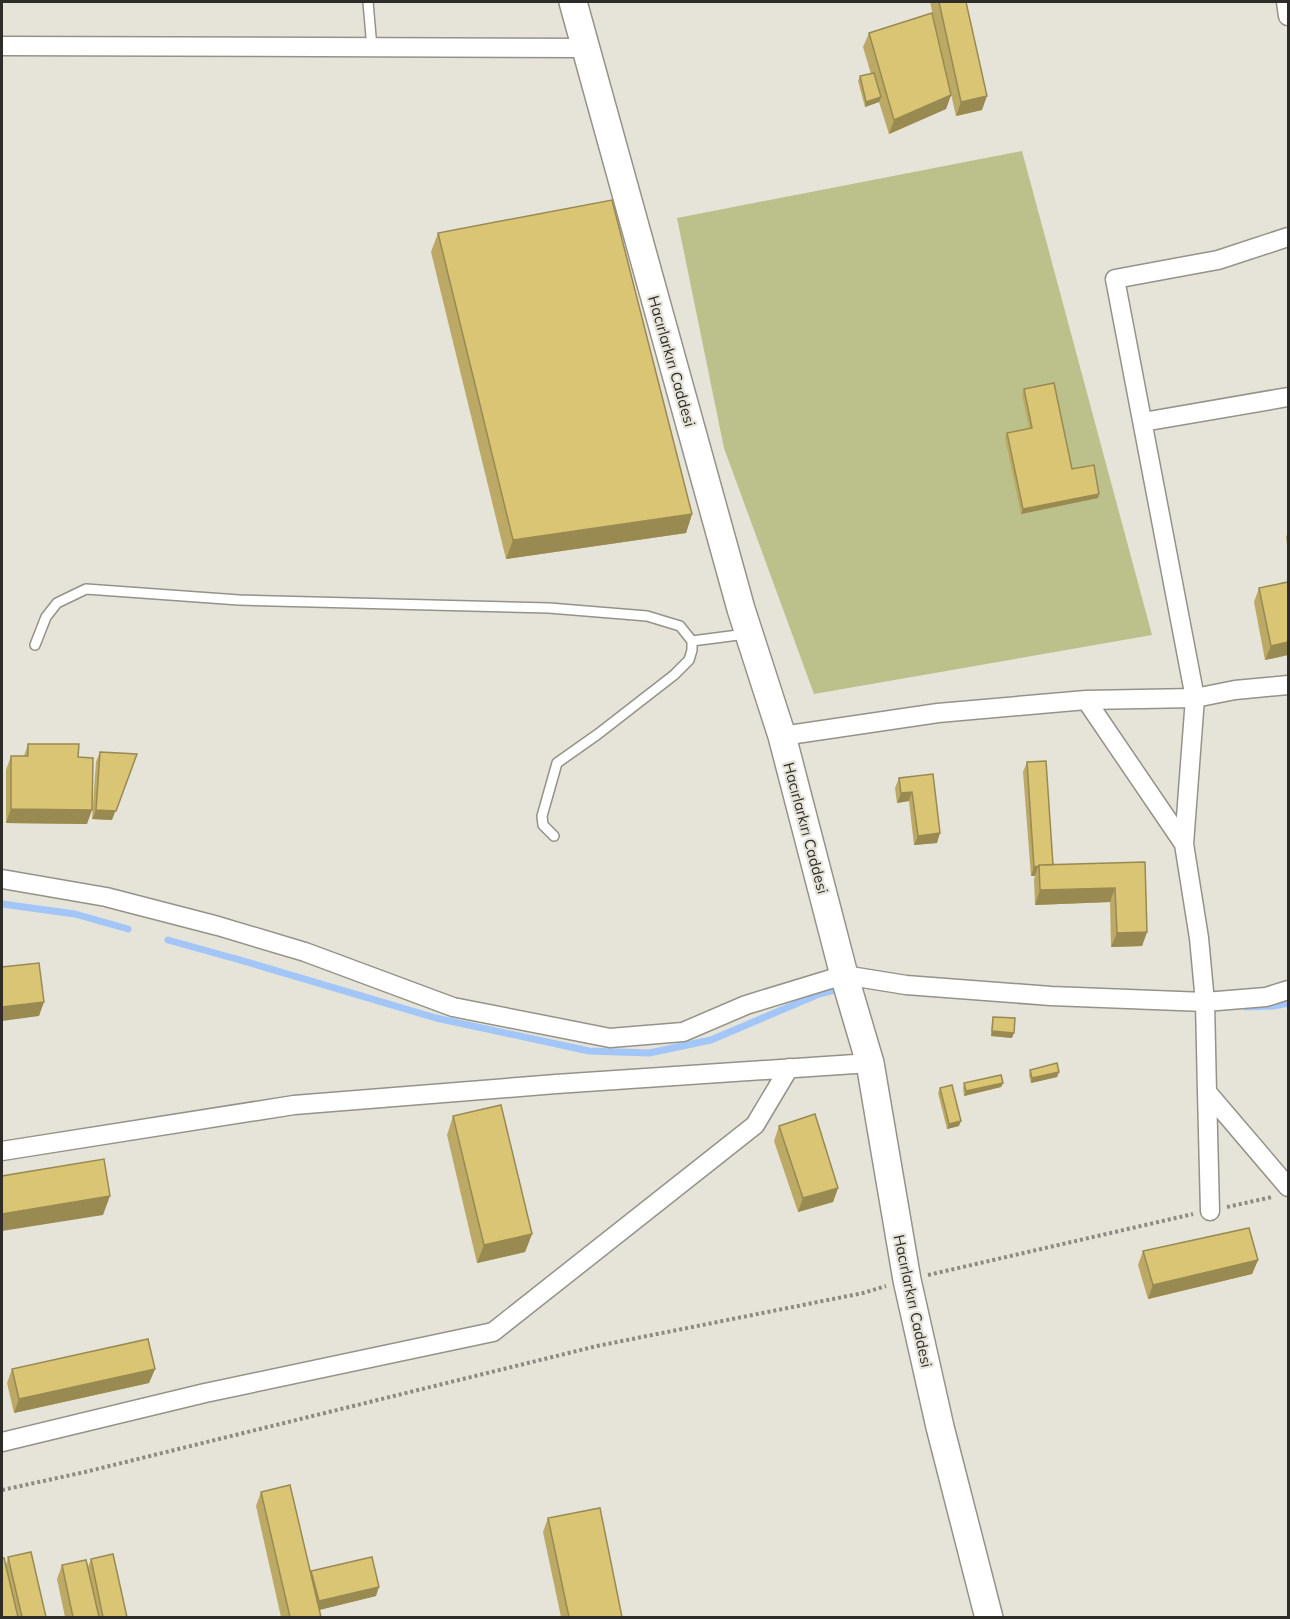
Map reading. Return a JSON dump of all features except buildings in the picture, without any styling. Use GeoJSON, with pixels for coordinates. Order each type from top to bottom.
{"type":"FeatureCollection","features":[{"type":"Feature","properties":{"kind":"street","name":"Hacırlarkırı Caddesi"},"geometry":{"type":"LineString","coordinates":[[573,2],[741,609],[782,736],[844,975],[870,1063],[907,1280],[940,1427],[988,1617]]}},
{"type":"Feature","properties":{"kind":"street"},"geometry":{"type":"LineString","coordinates":[[1286,2],[1288,16]]}},
{"type":"Feature","properties":{"kind":"street"},"geometry":{"type":"LineString","coordinates":[[2,46],[584,48]]}},
{"type":"Feature","properties":{"kind":"street"},"geometry":{"type":"LineString","coordinates":[[1210,1210],[1205,1002],[1199,938],[1184,844],[1195,698],[1115,279],[1218,260],[1288,237]]}},
{"type":"Feature","properties":{"kind":"street"},"geometry":{"type":"LineString","coordinates":[[1143,422],[1288,397]]}},
{"type":"Feature","properties":{"kind":"street"},"geometry":{"type":"LineString","coordinates":[[782,736],[938,713],[1086,700],[1195,698],[1234,690],[1288,685]]}},
{"type":"Feature","properties":{"kind":"street"},"geometry":{"type":"LineString","coordinates":[[1086,700],[1184,844]]}},
{"type":"Feature","properties":{"kind":"street"},"geometry":{"type":"LineString","coordinates":[[2,879],[106,897],[218,926],[305,952],[453,1007],[610,1038],[683,1032],[746,1005],[844,975],[906,985],[1051,996],[1205,1002],[1266,997],[1288,990]]}},
{"type":"Feature","properties":{"kind":"street"},"geometry":{"type":"LineString","coordinates":[[2,1151],[294,1105],[870,1063]]}},
{"type":"Feature","properties":{"kind":"street"},"geometry":{"type":"LineString","coordinates":[[2,1442],[205,1393],[493,1332],[755,1125],[789,1068]]}},
{"type":"Feature","properties":{"kind":"street"},"geometry":{"type":"LineString","coordinates":[[1207,1092],[1283,1191]]}},
{"type":"Feature","properties":{"kind":"lane"},"geometry":{"type":"LineString","coordinates":[[368,2],[372,48]]}},
{"type":"Feature","properties":{"kind":"lane"},"geometry":{"type":"LineString","coordinates":[[35,645],[46,617],[57,603],[86,589],[239,600],[549,608],[647,616],[680,626],[692,641],[689,660],[674,675],[557,763],[542,816],[543,825],[554,836]]}},
{"type":"Feature","properties":{"kind":"lane"},"geometry":{"type":"LineString","coordinates":[[692,641],[749,633]]}},
{"type":"Feature","properties":{"kind":"path"},"geometry":{"type":"LineString","coordinates":[[2,1490],[85,1472],[597,1346],[863,1293],[907,1280],[1283,1191]]}},
{"type":"Feature","properties":{"kind":"green space"},"geometry":{"type":"Polygon","coordinates":[[[1022,151],[1152,635],[814,694],[724,448],[677,218],[1022,151]]]}},
{"type":"Feature","properties":{"kind":"waterway"},"geometry":{"type":"LineString","coordinates":[[2,904],[75,914],[128,929]]}},
{"type":"Feature","properties":{"kind":"waterway"},"geometry":{"type":"LineString","coordinates":[[168,940],[436,1018],[589,1051],[649,1053],[711,1040],[819,994],[838,989]]}},
{"type":"Feature","properties":{"kind":"waterway"},"geometry":{"type":"LineString","coordinates":[[1246,1007],[1288,1003]]}}]}
